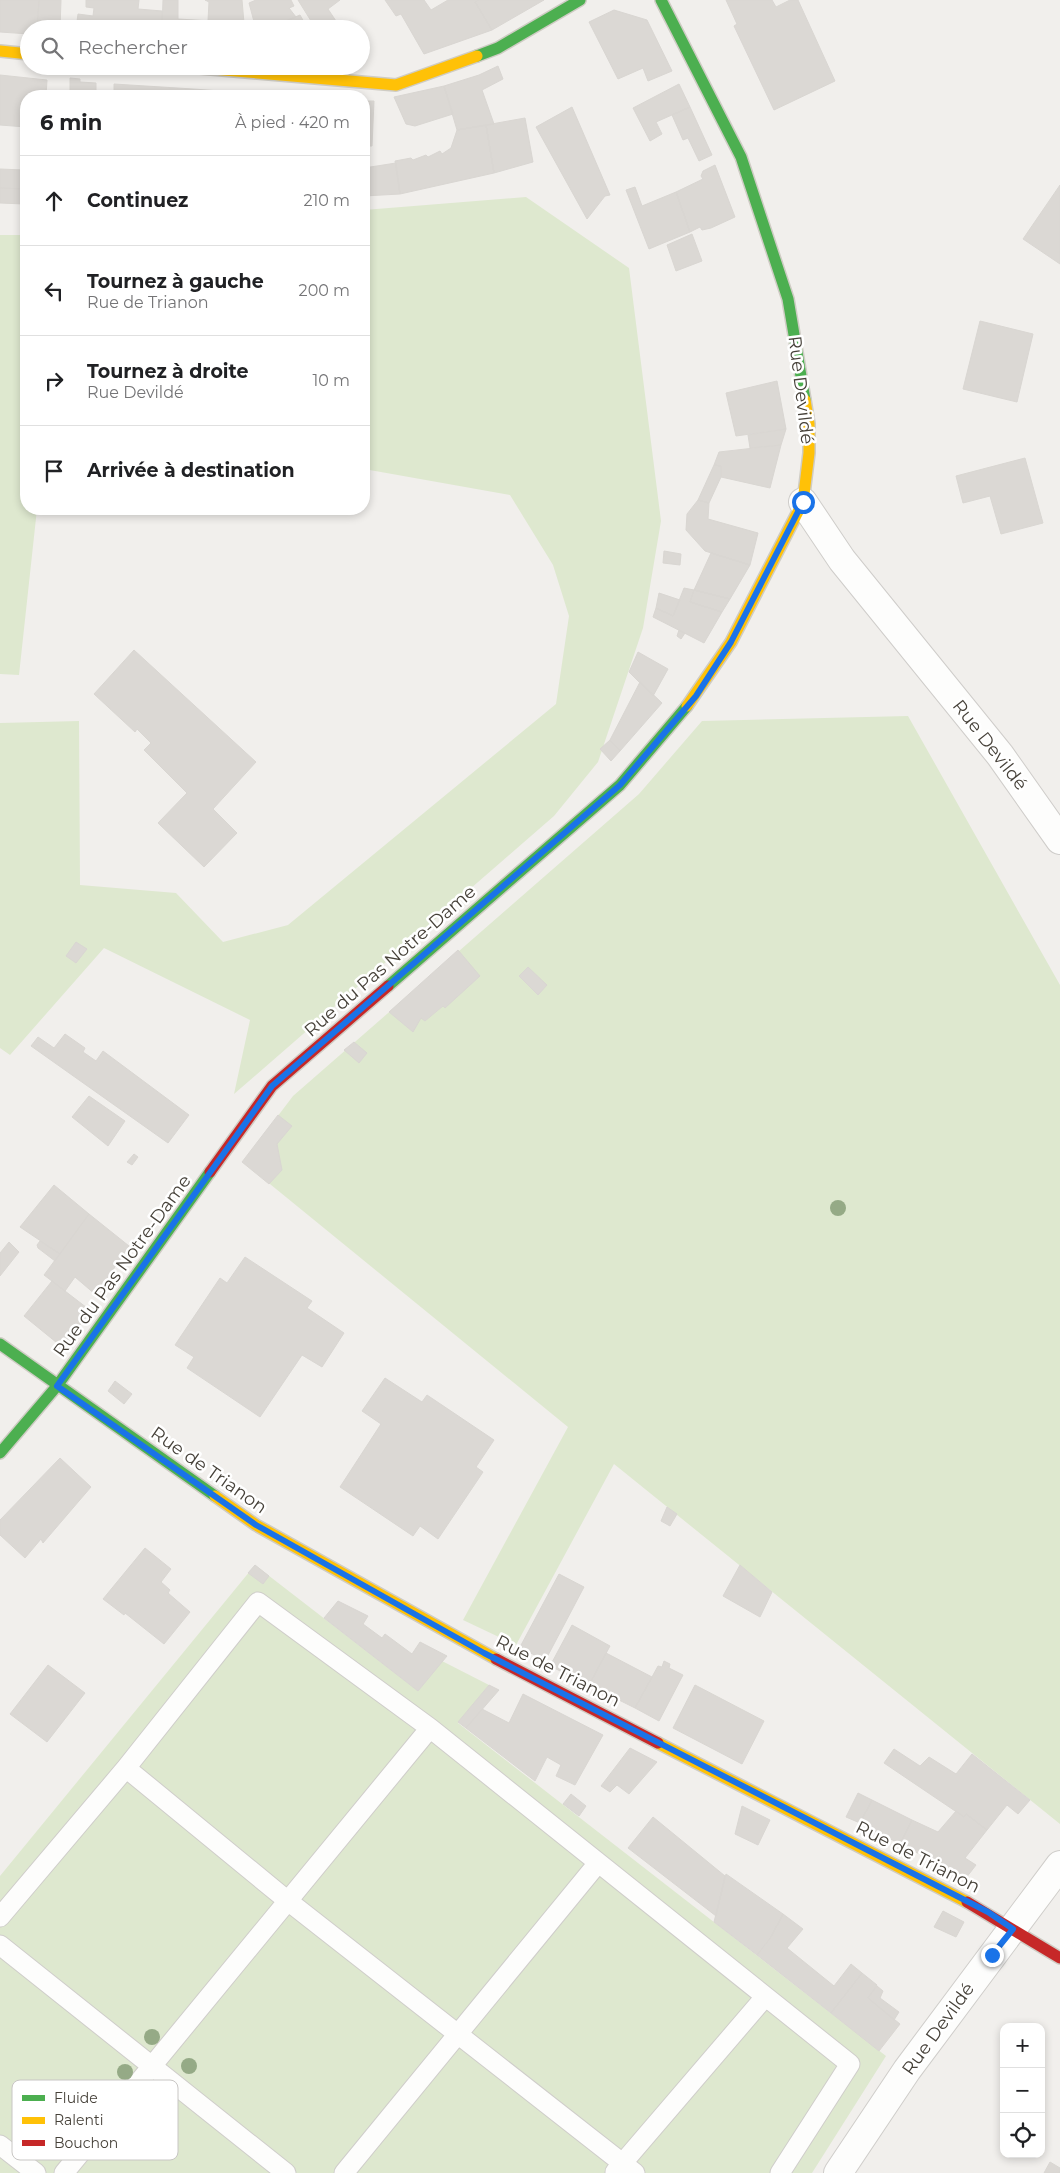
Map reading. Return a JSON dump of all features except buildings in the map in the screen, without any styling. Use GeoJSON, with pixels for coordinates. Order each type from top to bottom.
{"type":"FeatureCollection","features":[{"type":"Feature","properties":{"kind":"street"},"geometry":{"type":"LineString","coordinates":[[281,75],[396,85],[498,48],[580,0]]}},
{"type":"Feature","properties":{"kind":"street","name":"Rue Devildé"},"geometry":{"type":"LineString","coordinates":[[661,0],[741,157],[788,299],[809,424],[809,453],[803,502],[842,560],[1000,755],[1060,840]]}},
{"type":"Feature","properties":{"kind":"street"},"geometry":{"type":"LineString","coordinates":[[0,51],[20,53]]}},
{"type":"Feature","properties":{"kind":"street","name":"Rue du Pas Notre-Dame"},"geometry":{"type":"LineString","coordinates":[[0,1453],[57,1386],[272,1086],[620,785],[696,696],[731,642],[803,502]]}},
{"type":"Feature","properties":{"kind":"street","name":"Rue de Trianon"},"geometry":{"type":"LineString","coordinates":[[0,1344],[256,1525],[484,1653],[988,1912],[1060,1958]]}},
{"type":"Feature","properties":{"kind":"street","name":"Rue Devildé"},"geometry":{"type":"LineString","coordinates":[[838,2173],[908,2070],[1060,1865]]}},
{"type":"Feature","properties":{"kind":"lane"},"geometry":{"type":"LineString","coordinates":[[0,1918],[126,1768],[258,1602],[430,1728],[850,2064],[780,2173]]}},
{"type":"Feature","properties":{"kind":"lane"},"geometry":{"type":"LineString","coordinates":[[140,2080],[430,1728]]}},
{"type":"Feature","properties":{"kind":"lane"},"geometry":{"type":"LineString","coordinates":[[126,1768],[288,1901],[457,2033],[623,2170],[766,1997]]}},
{"type":"Feature","properties":{"kind":"lane"},"geometry":{"type":"LineString","coordinates":[[344,2173],[598,1862]]}},
{"type":"Feature","properties":{"kind":"lane"},"geometry":{"type":"LineString","coordinates":[[0,1945],[168,2080]]}},
{"type":"Feature","properties":{"kind":"lane"},"geometry":{"type":"LineString","coordinates":[[178,2088],[286,2173]]}},
{"type":"Feature","properties":{"kind":"lane"},"geometry":{"type":"LineString","coordinates":[[0,2145],[12,2154]]}},
{"type":"Feature","properties":{"kind":"lane"},"geometry":{"type":"LineString","coordinates":[[19,2160],[36,2173]]}},
{"type":"Feature","properties":{"kind":"lane"},"geometry":{"type":"LineString","coordinates":[[64,2173],[75,2160]]}},
{"type":"Feature","properties":{"kind":"green space"},"geometry":{"type":"Polygon","coordinates":[[[526,197],[629,268],[661,521],[643,628],[598,762],[554,816],[234,1094],[250,1020],[104,948],[10,1055],[0,1048],[0,723],[79,721],[80,885],[176,893],[223,942],[288,925],[556,704],[569,616],[553,565],[510,495],[370,470],[370,210],[526,197]]]}},
{"type":"Feature","properties":{"kind":"green space"},"geometry":{"type":"Polygon","coordinates":[[[0,235],[20,235],[20,515],[36,515],[19,675],[0,674],[0,235]]]}},
{"type":"Feature","properties":{"kind":"green space"},"geometry":{"type":"Polygon","coordinates":[[[908,716],[1060,985],[1060,1824],[614,1464],[516,1645],[463,1620],[568,1427],[243,1162],[293,1096],[639,794],[702,721],[908,716]]]}},
{"type":"Feature","properties":{"kind":"green space"},"geometry":{"type":"Polygon","coordinates":[[[255,1565],[418,1691],[442,1661],[489,1685],[458,1723],[886,2056],[812,2173],[0,2173],[0,1876],[255,1565]]]}},
{"type":"Feature","properties":{"kind":"traffic: fast"},"geometry":{"type":"LineString","coordinates":[[477,56],[498,48],[580,0]]}},
{"type":"Feature","properties":{"kind":"traffic: fast"},"geometry":{"type":"LineString","coordinates":[[661,0],[741,157],[788,299],[805,400]]}},
{"type":"Feature","properties":{"kind":"traffic: fast"},"geometry":{"type":"LineString","coordinates":[[388,986],[620,785],[687,706]]}},
{"type":"Feature","properties":{"kind":"traffic: fast"},"geometry":{"type":"LineString","coordinates":[[0,1453],[57,1386],[210,1172]]}},
{"type":"Feature","properties":{"kind":"traffic: fast"},"geometry":{"type":"LineString","coordinates":[[0,1344],[215,1496]]}},
{"type":"Feature","properties":{"kind":"traffic: slow"},"geometry":{"type":"LineString","coordinates":[[0,51],[20,53]]}},
{"type":"Feature","properties":{"kind":"traffic: slow"},"geometry":{"type":"LineString","coordinates":[[281,75],[396,85],[477,56]]}},
{"type":"Feature","properties":{"kind":"traffic: slow"},"geometry":{"type":"LineString","coordinates":[[687,706],[731,642],[803,502],[809,453],[809,424],[805,400]]}},
{"type":"Feature","properties":{"kind":"traffic: slow"},"geometry":{"type":"LineString","coordinates":[[215,1496],[256,1525],[496,1659]]}},
{"type":"Feature","properties":{"kind":"traffic: slow"},"geometry":{"type":"LineString","coordinates":[[658,1743],[967,1902]]}},
{"type":"Feature","properties":{"kind":"traffic: jam"},"geometry":{"type":"LineString","coordinates":[[210,1172],[272,1086],[388,986]]}},
{"type":"Feature","properties":{"kind":"traffic: jam"},"geometry":{"type":"LineString","coordinates":[[496,1659],[658,1743]]}},
{"type":"Feature","properties":{"kind":"traffic: jam"},"geometry":{"type":"LineString","coordinates":[[967,1902],[1060,1958]]}},
{"type":"Feature","properties":{"kind":"route"},"geometry":{"type":"LineString","coordinates":[[803,502],[771,568],[731,642],[696,696],[620,785],[272,1086],[57,1386],[256,1525],[484,1653],[988,1912],[1013,1929],[992,1955]]}}]}
